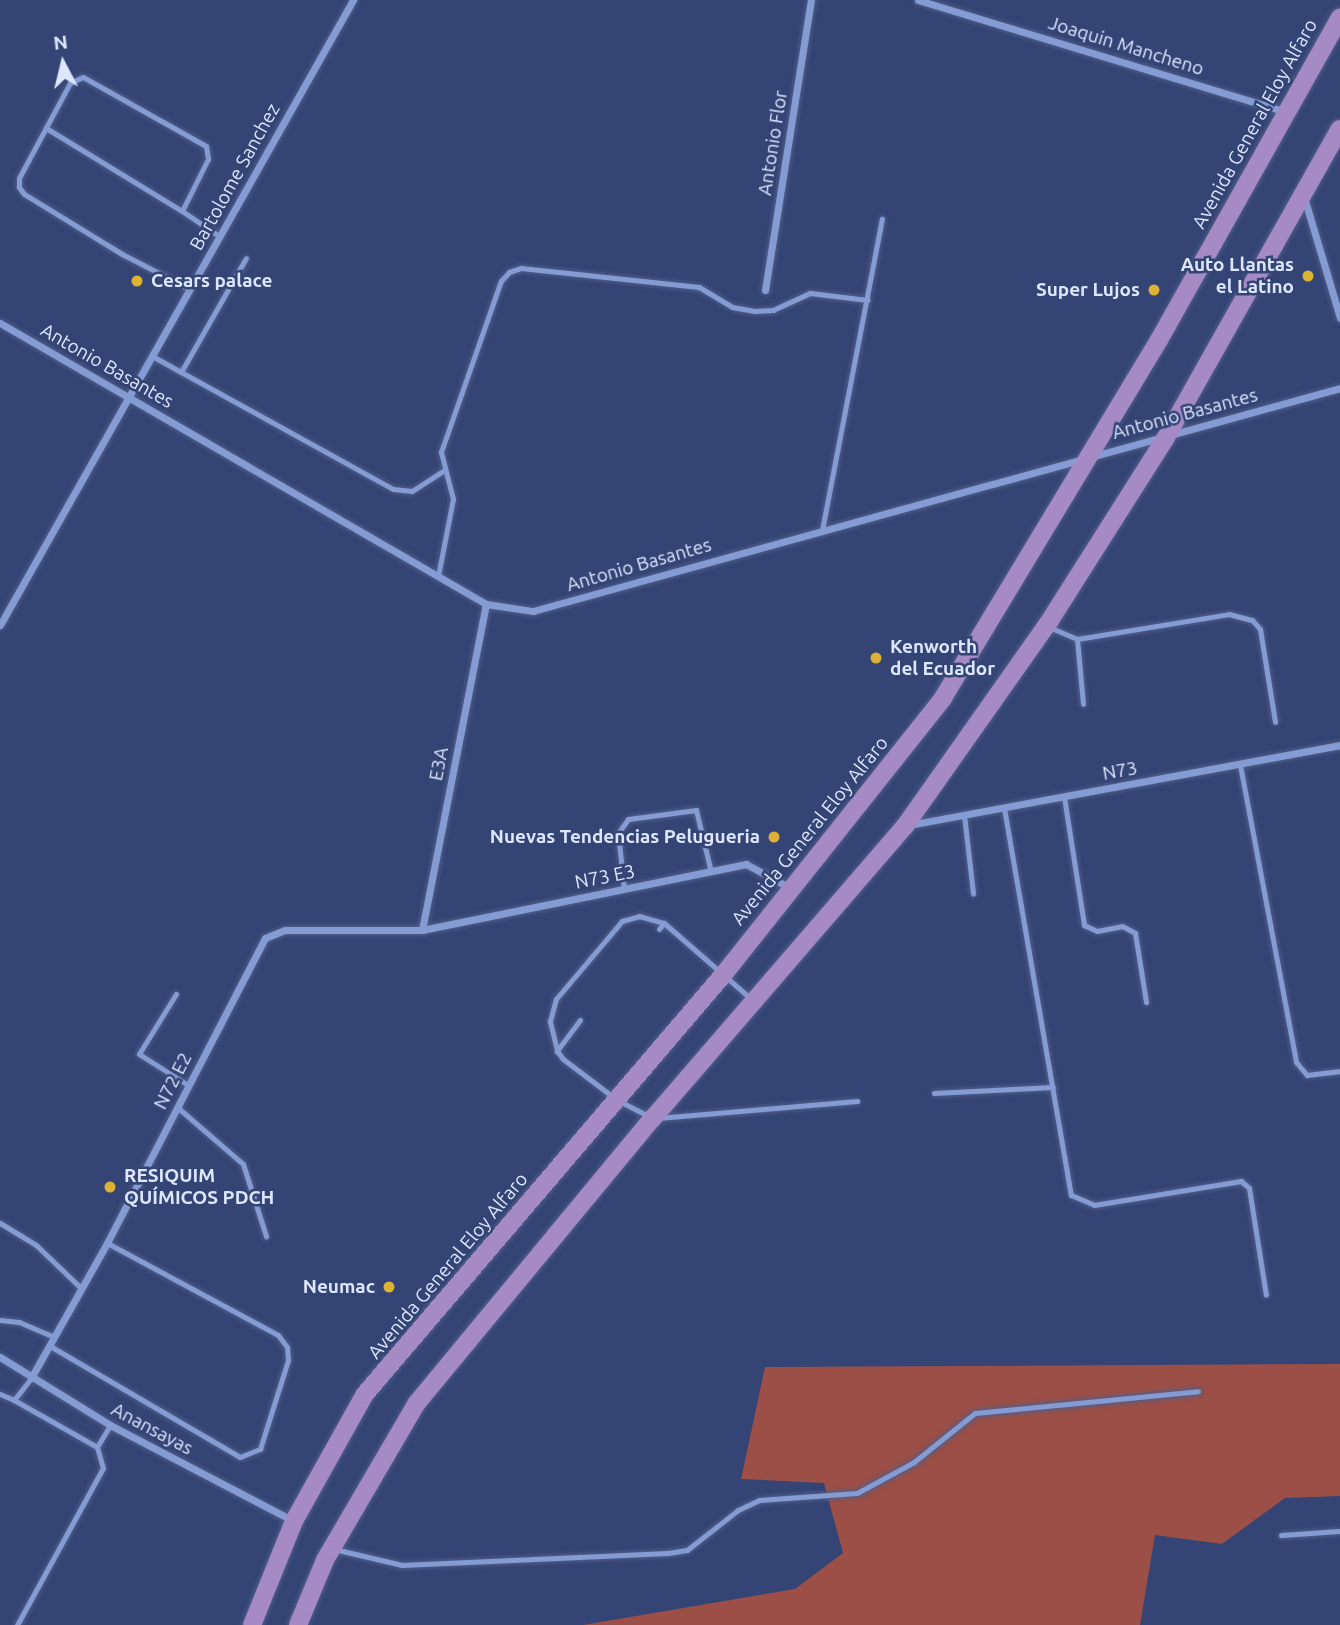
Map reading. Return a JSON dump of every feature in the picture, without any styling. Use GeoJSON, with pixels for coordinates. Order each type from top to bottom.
{"type":"FeatureCollection","features":[{"type":"Feature","properties":{"kind":"main road","name":"Avenida General Eloy Alfaro"},"geometry":{"type":"LineString","coordinates":[[253,1625],[294,1521],[365,1395],[723,975],[943,698],[1159,340],[1284,111],[1340,16]]}},
{"type":"Feature","properties":{"kind":"main road"},"geometry":{"type":"LineString","coordinates":[[298,1625],[331,1548],[416,1404],[653,1118],[905,826],[1047,625],[1165,439],[1340,129]]}},
{"type":"Feature","properties":{"kind":"street","name":"Antonio Flor"},"geometry":{"type":"LineString","coordinates":[[765,290],[811,0]]}},
{"type":"Feature","properties":{"kind":"street","name":"Bartolome Sanchez"},"geometry":{"type":"LineString","coordinates":[[0,625],[350,1]]}},
{"type":"Feature","properties":{"kind":"street","name":"Joaquin Mancheno"},"geometry":{"type":"LineString","coordinates":[[924,1],[1284,111]]}},
{"type":"Feature","properties":{"kind":"street"},"geometry":{"type":"LineString","coordinates":[[1304,195],[1340,318]]}},
{"type":"Feature","properties":{"kind":"street","name":"Antonio Basantes"},"geometry":{"type":"LineString","coordinates":[[0,323],[486,604],[533,611],[1087,456],[1165,439],[1340,388]]}},
{"type":"Feature","properties":{"kind":"street","name":"E3A"},"geometry":{"type":"LineString","coordinates":[[422,930],[486,604]]}},
{"type":"Feature","properties":{"kind":"street","name":"N73"},"geometry":{"type":"LineString","coordinates":[[905,826],[1340,746]]}},
{"type":"Feature","properties":{"kind":"street","name":"N73 E3"},"geometry":{"type":"LineString","coordinates":[[422,930],[746,864],[790,888]]}},
{"type":"Feature","properties":{"kind":"street","name":"N72 E2"},"geometry":{"type":"LineString","coordinates":[[31,1378],[107,1243],[265,938],[285,930],[422,930]]}},
{"type":"Feature","properties":{"kind":"street","name":"Anansayas"},"geometry":{"type":"LineString","coordinates":[[0,1357],[110,1425],[294,1521]]}},
{"type":"Feature","properties":{"kind":"lane"},"geometry":{"type":"LineString","coordinates":[[182,211],[208,159],[206,146],[83,77],[70,83],[19,178],[24,194],[190,289]]}},
{"type":"Feature","properties":{"kind":"lane"},"geometry":{"type":"LineString","coordinates":[[46,128],[219,236]]}},
{"type":"Feature","properties":{"kind":"lane"},"geometry":{"type":"LineString","coordinates":[[822,530],[869,300],[882,219]]}},
{"type":"Feature","properties":{"kind":"lane"},"geometry":{"type":"LineString","coordinates":[[181,372],[246,258]]}},
{"type":"Feature","properties":{"kind":"lane"},"geometry":{"type":"LineString","coordinates":[[438,576],[453,499],[443,470],[441,452],[501,281],[509,272],[521,268],[699,287],[732,307],[755,312],[773,310],[810,293],[869,300]]}},
{"type":"Feature","properties":{"kind":"lane"},"geometry":{"type":"LineString","coordinates":[[152,356],[393,489],[412,491],[443,470]]}},
{"type":"Feature","properties":{"kind":"lane"},"geometry":{"type":"LineString","coordinates":[[1047,625],[1077,639],[1241,615],[1260,629],[1275,722]]}},
{"type":"Feature","properties":{"kind":"lane"},"geometry":{"type":"LineString","coordinates":[[1077,639],[1083,704]]}},
{"type":"Feature","properties":{"kind":"lane"},"geometry":{"type":"LineString","coordinates":[[1240,765],[1296,1062],[1307,1075],[1340,1071]]}},
{"type":"Feature","properties":{"kind":"lane"},"geometry":{"type":"LineString","coordinates":[[1064,797],[1084,925],[1097,931],[1122,926],[1135,933],[1146,1002]]}},
{"type":"Feature","properties":{"kind":"lane"},"geometry":{"type":"LineString","coordinates":[[1004,808],[1071,1195],[1082,1203],[1094,1205],[1231,1180],[1249,1188],[1266,1296]]}},
{"type":"Feature","properties":{"kind":"lane"},"geometry":{"type":"LineString","coordinates":[[624,889],[618,833],[628,819],[696,810],[712,872]]}},
{"type":"Feature","properties":{"kind":"lane"},"geometry":{"type":"LineString","coordinates":[[964,815],[973,893]]}},
{"type":"Feature","properties":{"kind":"lane"},"geometry":{"type":"LineString","coordinates":[[754,1001],[664,923],[639,916],[622,921],[556,999],[550,1021],[557,1051],[617,1100],[653,1118],[857,1101]]}},
{"type":"Feature","properties":{"kind":"lane"},"geometry":{"type":"LineString","coordinates":[[659,929],[664,923]]}},
{"type":"Feature","properties":{"kind":"lane"},"geometry":{"type":"LineString","coordinates":[[176,994],[138,1050],[142,1057],[188,1085]]}},
{"type":"Feature","properties":{"kind":"lane"},"geometry":{"type":"LineString","coordinates":[[557,1051],[580,1020]]}},
{"type":"Feature","properties":{"kind":"lane"},"geometry":{"type":"LineString","coordinates":[[934,1093],[1053,1087]]}},
{"type":"Feature","properties":{"kind":"lane"},"geometry":{"type":"LineString","coordinates":[[177,1107],[243,1164],[266,1236]]}},
{"type":"Feature","properties":{"kind":"lane"},"geometry":{"type":"LineString","coordinates":[[0,1223],[36,1245],[81,1288]]}},
{"type":"Feature","properties":{"kind":"lane"},"geometry":{"type":"LineString","coordinates":[[50,1346],[240,1457],[260,1449],[288,1360],[287,1347],[278,1335],[107,1243]]}},
{"type":"Feature","properties":{"kind":"lane"},"geometry":{"type":"LineString","coordinates":[[0,1320],[19,1322],[55,1337]]}},
{"type":"Feature","properties":{"kind":"lane"},"geometry":{"type":"LineString","coordinates":[[14,1401],[31,1378]]}},
{"type":"Feature","properties":{"kind":"lane"},"geometry":{"type":"LineString","coordinates":[[331,1548],[402,1565],[687,1550],[737,1510],[759,1500],[857,1493],[914,1462],[975,1413],[1198,1391]]}},
{"type":"Feature","properties":{"kind":"lane"},"geometry":{"type":"LineString","coordinates":[[0,1394],[97,1447],[103,1468],[17,1625]]}},
{"type":"Feature","properties":{"kind":"lane"},"geometry":{"type":"LineString","coordinates":[[97,1447],[110,1425]]}},
{"type":"Feature","properties":{"kind":"lane"},"geometry":{"type":"LineString","coordinates":[[1281,1535],[1340,1531]]}},
{"type":"Feature","properties":{"kind":"shaded area"},"geometry":{"type":"Polygon","coordinates":[[[1340,1364],[1340,1496],[1285,1498],[1222,1544],[1155,1535],[1140,1625],[583,1625],[795,1589],[843,1553],[824,1483],[741,1479],[765,1367],[1340,1364]]]}},
{"type":"Feature","properties":{"kind":"place","name":"Auto Llantas el Latino"},"geometry":{"type":"Point","coordinates":[1308,276]}},
{"type":"Feature","properties":{"kind":"place","name":"Cesars palace"},"geometry":{"type":"Point","coordinates":[137,281]}},
{"type":"Feature","properties":{"kind":"place","name":"Super Lujos"},"geometry":{"type":"Point","coordinates":[1154,290]}},
{"type":"Feature","properties":{"kind":"place","name":"Kenworth del Ecuador"},"geometry":{"type":"Point","coordinates":[876,658]}},
{"type":"Feature","properties":{"kind":"place","name":"Nuevas Tendencias Pelugueria"},"geometry":{"type":"Point","coordinates":[774,837]}},
{"type":"Feature","properties":{"kind":"place","name":"RESIQUIM QUÍMICOS PDCH"},"geometry":{"type":"Point","coordinates":[110,1187]}},
{"type":"Feature","properties":{"kind":"place","name":"Neumac"},"geometry":{"type":"Point","coordinates":[389,1287]}}]}
